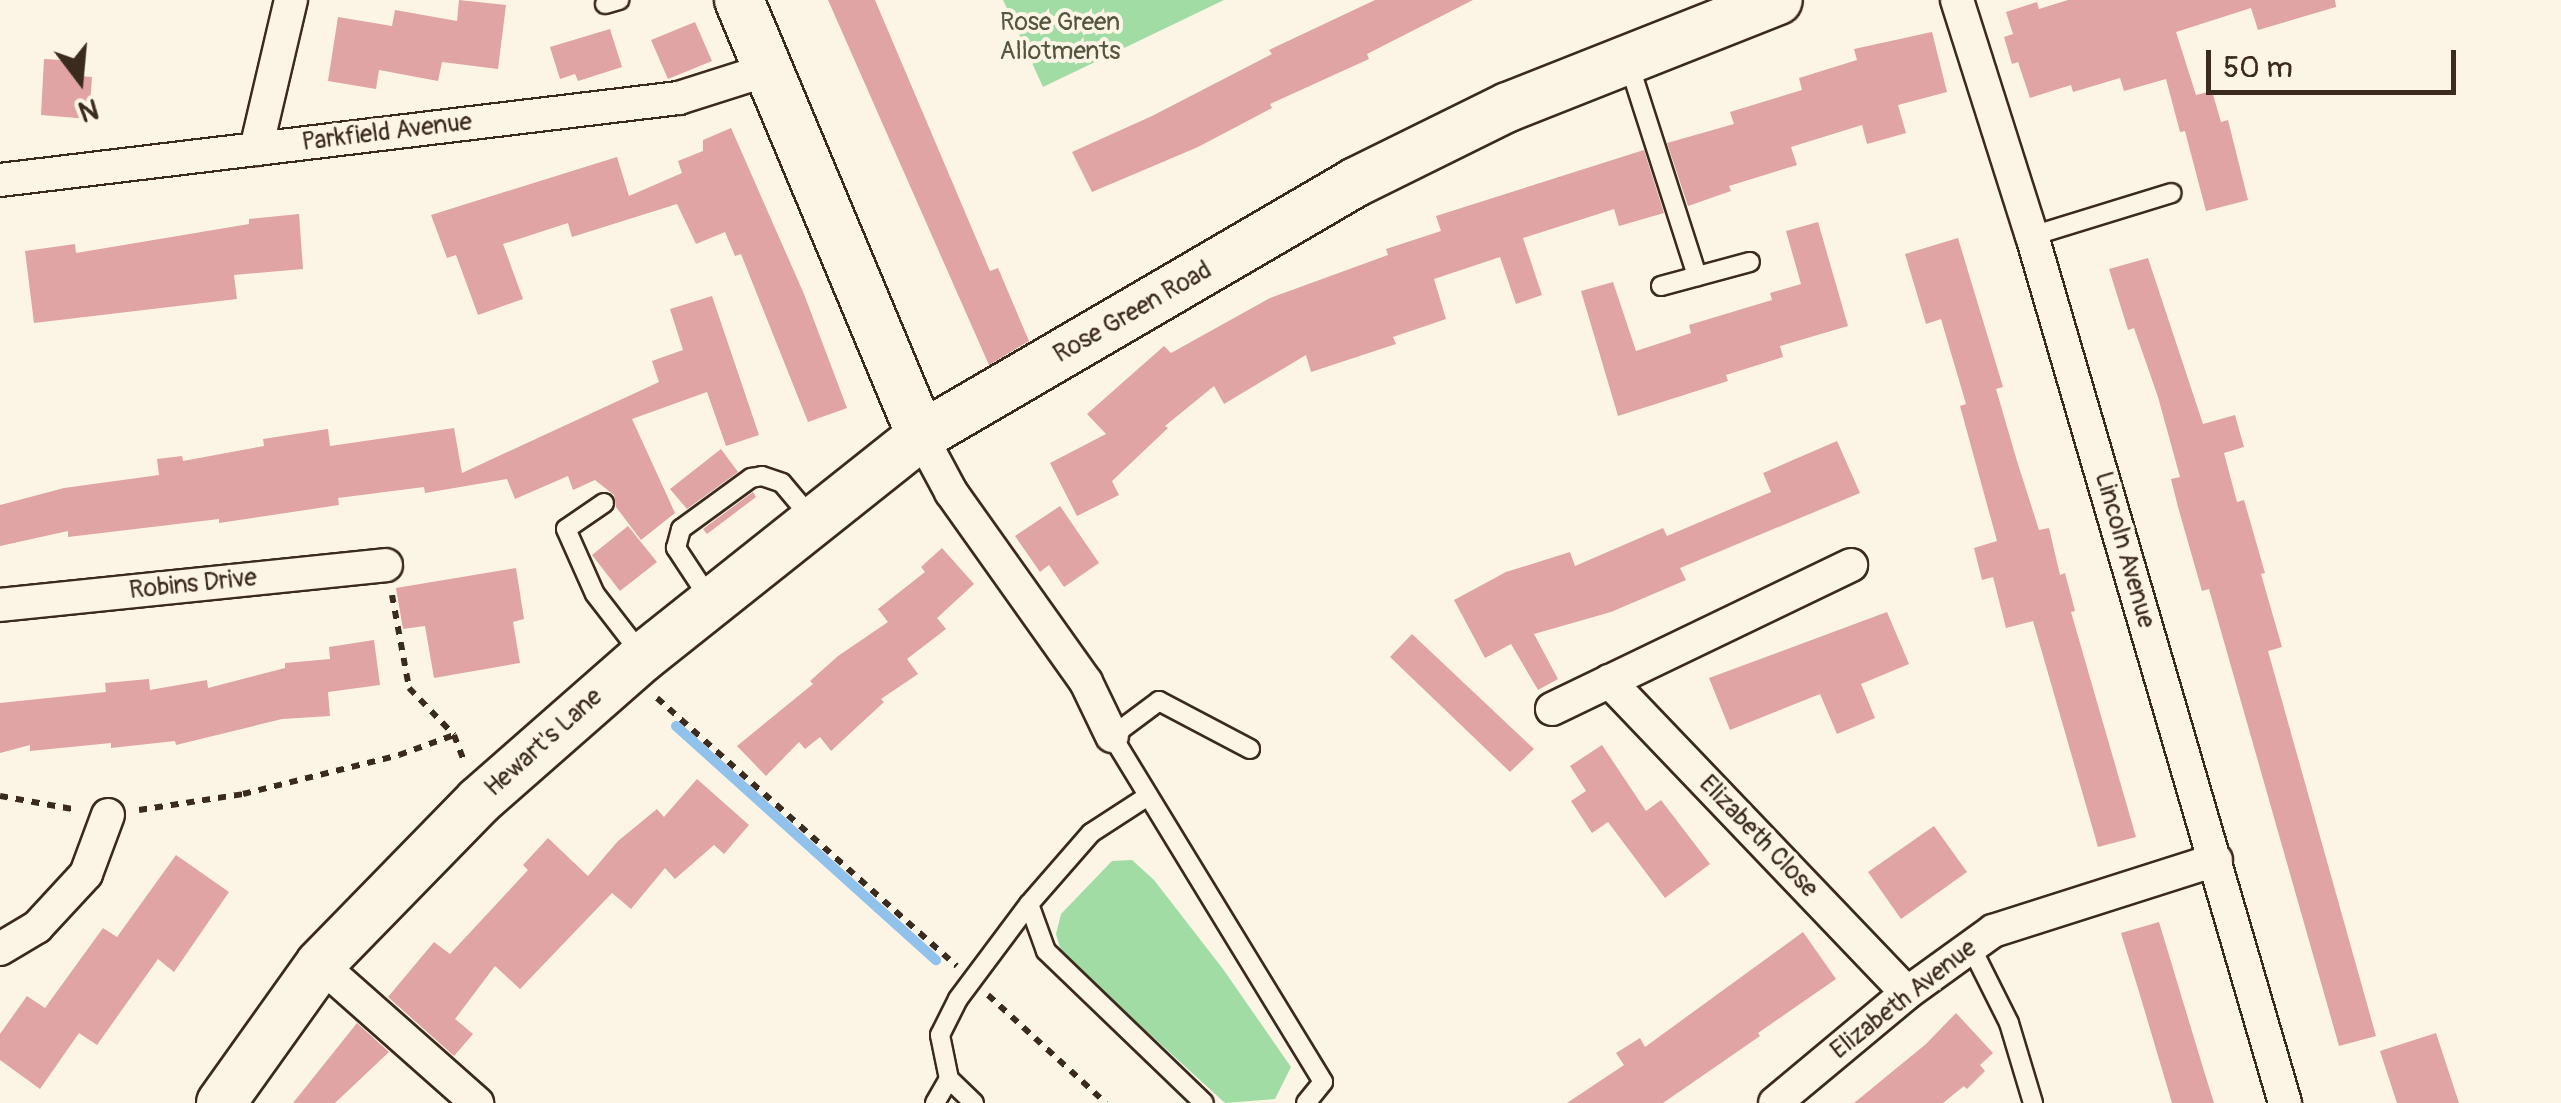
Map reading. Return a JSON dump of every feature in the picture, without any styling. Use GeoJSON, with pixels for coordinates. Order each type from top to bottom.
{"type":"FeatureCollection","features":[{"type":"Feature","properties":{"kind":"street"},"geometry":{"type":"LineString","coordinates":[[256,149],[291,0]]}},
{"type":"Feature","properties":{"kind":"street"},"geometry":{"type":"LineString","coordinates":[[739,0],[921,436],[951,492],[1086,682],[1112,736]]}},
{"type":"Feature","properties":{"kind":"street","name":"Rose Green Road"},"geometry":{"type":"LineString","coordinates":[[921,436],[1356,182],[1508,107],[1627,58],[1692,15],[1778,0]]}},
{"type":"Feature","properties":{"kind":"street","name":"Lincoln Avenue"},"geometry":{"type":"LineString","coordinates":[[1957,0],[2032,236],[2285,1103]]}},
{"type":"Feature","properties":{"kind":"street","name":"Parkfield Avenue"},"geometry":{"type":"LineString","coordinates":[[0,180],[678,98],[770,69]]}},
{"type":"Feature","properties":{"kind":"street","name":"Hewart's Lane"},"geometry":{"type":"LineString","coordinates":[[221,1103],[320,964],[479,801],[634,664],[921,436]]}},
{"type":"Feature","properties":{"kind":"street","name":"Robins Drive"},"geometry":{"type":"LineString","coordinates":[[0,605],[386,565]]}},
{"type":"Feature","properties":{"kind":"street"},"geometry":{"type":"LineString","coordinates":[[1552,709],[1851,565]]}},
{"type":"Feature","properties":{"kind":"street","name":"Elizabeth Close"},"geometry":{"type":"LineString","coordinates":[[1610,681],[1907,992]]}},
{"type":"Feature","properties":{"kind":"street"},"geometry":{"type":"LineString","coordinates":[[0,949],[36,927],[86,874],[108,815]]}},
{"type":"Feature","properties":{"kind":"street","name":"Elizabeth Avenue"},"geometry":{"type":"LineString","coordinates":[[1775,1103],[1907,992],[1993,931],[2216,860]]}},
{"type":"Feature","properties":{"kind":"street"},"geometry":{"type":"LineString","coordinates":[[320,964],[477,1103]]}},
{"type":"Feature","properties":{"kind":"lane"},"geometry":{"type":"LineString","coordinates":[[1627,58],[1697,276]]}},
{"type":"Feature","properties":{"kind":"lane"},"geometry":{"type":"LineString","coordinates":[[2032,236],[2172,192]]}},
{"type":"Feature","properties":{"kind":"lane"},"geometry":{"type":"LineString","coordinates":[[1660,286],[1750,262]]}},
{"type":"Feature","properties":{"kind":"lane"},"geometry":{"type":"LineString","coordinates":[[712,602],[680,557],[675,538],[680,530],[751,478],[762,476],[782,482],[814,521]]}},
{"type":"Feature","properties":{"kind":"lane"},"geometry":{"type":"LineString","coordinates":[[604,504],[566,529],[595,594],[634,664]]}},
{"type":"Feature","properties":{"kind":"lane"},"geometry":{"type":"LineString","coordinates":[[1250,749],[1159,701],[1112,736],[1323,1082],[1306,1103]]}},
{"type":"Feature","properties":{"kind":"lane"},"geometry":{"type":"LineString","coordinates":[[974,1103],[948,1079],[940,1036],[958,998],[1029,904],[1091,833],[1148,796]]}},
{"type":"Feature","properties":{"kind":"lane"},"geometry":{"type":"LineString","coordinates":[[1029,904],[1046,951],[1204,1103]]}},
{"type":"Feature","properties":{"kind":"lane"},"geometry":{"type":"LineString","coordinates":[[1971,947],[2009,1023],[2034,1103]]}},
{"type":"Feature","properties":{"kind":"lane"},"geometry":{"type":"LineString","coordinates":[[935,1103],[948,1079]]}},
{"type":"Feature","properties":{"kind":"path"},"geometry":{"type":"LineString","coordinates":[[386,565],[408,688],[454,735],[479,801]]}},
{"type":"Feature","properties":{"kind":"path"},"geometry":{"type":"LineString","coordinates":[[634,664],[1106,1103]]}},
{"type":"Feature","properties":{"kind":"path"},"geometry":{"type":"LineString","coordinates":[[0,796],[108,815],[243,794],[399,755],[454,735]]}},
{"type":"Feature","properties":{"kind":"green space","name":"Rose Green Allotments"},"geometry":{"type":"Polygon","coordinates":[[[1003,0],[1224,0],[1043,87],[1003,0]]]}},
{"type":"Feature","properties":{"kind":"green space"},"geometry":{"type":"Polygon","coordinates":[[[1132,860],[1154,880],[1223,969],[1291,1067],[1275,1099],[1225,1103],[1062,954],[1056,934],[1061,914],[1112,861],[1132,860]]]}},
{"type":"Feature","properties":{"kind":"building"},"geometry":{"type":"Polygon","coordinates":[[[459,0],[506,5],[498,69],[442,62],[438,81],[379,70],[376,89],[328,81],[338,17],[392,26],[395,10],[457,21],[459,0]]]}},
{"type":"Feature","properties":{"kind":"building"},"geometry":{"type":"Polygon","coordinates":[[[828,0],[875,0],[990,271],[998,268],[1029,341],[989,365],[828,0]]]}},
{"type":"Feature","properties":{"kind":"building"},"geometry":{"type":"Polygon","coordinates":[[[1375,0],[1473,0],[1367,54],[1369,59],[1270,104],[1272,108],[1198,147],[1092,192],[1072,152],[1152,116],[1272,54],[1269,50],[1375,0]]]}},
{"type":"Feature","properties":{"kind":"building"},"geometry":{"type":"Polygon","coordinates":[[[2068,0],[2335,0],[2336,7],[2258,30],[2251,8],[2176,32],[2196,95],[2212,91],[2221,122],[2228,120],[2248,200],[2206,211],[2185,131],[2180,132],[2166,79],[2124,91],[2120,78],[2073,92],[2071,85],[2030,98],[2018,62],[2012,64],[2004,37],[2013,34],[2006,12],[2037,2],[2039,9],[2068,0]]]}},
{"type":"Feature","properties":{"kind":"building"},"geometry":{"type":"Polygon","coordinates":[[[695,22],[712,61],[668,79],[651,40],[695,22]]]}},
{"type":"Feature","properties":{"kind":"building"},"geometry":{"type":"Polygon","coordinates":[[[610,29],[622,67],[578,81],[575,74],[560,79],[550,47],[610,29]]]}},
{"type":"Feature","properties":{"kind":"building"},"geometry":{"type":"Polygon","coordinates":[[[1932,32],[1947,92],[1898,105],[1906,133],[1867,144],[1862,125],[1791,147],[1797,165],[1729,186],[1731,191],[1688,206],[1667,143],[1734,124],[1730,112],[1802,90],[1799,78],[1857,60],[1854,49],[1932,32]]]}},
{"type":"Feature","properties":{"kind":"building"},"geometry":{"type":"Polygon","coordinates":[[[44,59],[80,61],[79,76],[92,77],[89,119],[41,115],[44,59]]]}},
{"type":"Feature","properties":{"kind":"building"},"geometry":{"type":"Polygon","coordinates":[[[731,128],[804,294],[847,408],[808,422],[741,254],[735,256],[725,232],[696,244],[677,204],[572,237],[568,223],[503,244],[523,299],[478,315],[456,255],[447,258],[431,215],[617,157],[629,196],[682,173],[678,161],[703,151],[703,140],[731,128]]]}},
{"type":"Feature","properties":{"kind":"building"},"geometry":{"type":"Polygon","coordinates":[[[1644,150],[1664,213],[1619,226],[1614,209],[1523,238],[1542,295],[1516,304],[1500,257],[1434,279],[1446,319],[1393,337],[1396,344],[1311,372],[1306,355],[1224,404],[1214,386],[1165,426],[1168,428],[1112,481],[1119,495],[1077,516],[1050,463],[1106,434],[1087,414],[1164,346],[1171,353],[1270,298],[1388,255],[1386,249],[1441,231],[1436,216],[1644,150]]]}},
{"type":"Feature","properties":{"kind":"building"},"geometry":{"type":"Polygon","coordinates":[[[299,214],[303,269],[234,275],[237,299],[34,323],[25,251],[75,244],[76,253],[249,224],[249,219],[299,214]]]}},
{"type":"Feature","properties":{"kind":"building"},"geometry":{"type":"Polygon","coordinates":[[[1818,222],[1848,326],[1780,346],[1783,357],[1726,375],[1728,381],[1618,416],[1581,291],[1613,282],[1636,351],[1691,333],[1689,325],[1772,300],[1770,293],[1801,284],[1786,231],[1818,222]]]}},
{"type":"Feature","properties":{"kind":"building"},"geometry":{"type":"Polygon","coordinates":[[[1958,238],[2003,387],[1996,389],[2039,530],[2049,528],[2060,575],[2065,573],[2075,611],[2071,612],[2136,837],[2098,847],[2033,621],[2006,628],[1993,577],[1982,580],[1974,548],[1997,541],[1960,406],[1966,404],[1941,319],[1926,324],[1905,254],[1958,238]]]}},
{"type":"Feature","properties":{"kind":"building"},"geometry":{"type":"Polygon","coordinates":[[[2148,258],[2203,424],[2235,415],[2244,447],[2224,453],[2237,502],[2244,500],[2282,647],[2268,651],[2376,1036],[2339,1046],[2209,589],[2202,591],[2178,507],[2171,479],[2180,477],[2158,397],[2134,328],[2128,330],[2109,269],[2148,258]]]}},
{"type":"Feature","properties":{"kind":"building"},"geometry":{"type":"Polygon","coordinates":[[[712,296],[759,435],[726,446],[707,392],[632,419],[675,513],[641,540],[616,507],[614,495],[595,480],[573,490],[568,476],[515,499],[507,479],[425,493],[424,487],[338,498],[339,505],[219,523],[219,519],[68,537],[68,531],[0,546],[0,505],[64,488],[159,475],[157,459],[182,456],[183,461],[264,446],[263,439],[328,429],[330,446],[454,428],[462,473],[659,382],[652,361],[683,350],[670,309],[712,296]]]}},
{"type":"Feature","properties":{"kind":"building"},"geometry":{"type":"Polygon","coordinates":[[[1837,441],[1860,493],[1680,568],[1686,580],[1611,612],[1534,634],[1558,679],[1538,690],[1511,644],[1485,658],[1454,600],[1506,572],[1570,552],[1575,566],[1663,528],[1667,536],[1771,492],[1763,473],[1837,441]]]}},
{"type":"Feature","properties":{"kind":"building"},"geometry":{"type":"Polygon","coordinates":[[[721,449],[738,472],[687,509],[670,489],[721,449]]]}},
{"type":"Feature","properties":{"kind":"building"},"geometry":{"type":"Polygon","coordinates":[[[753,492],[756,497],[707,534],[703,529],[753,492]]]}},
{"type":"Feature","properties":{"kind":"building"},"geometry":{"type":"Polygon","coordinates":[[[1060,506],[1099,563],[1064,587],[1049,565],[1040,572],[1015,536],[1060,506]]]}},
{"type":"Feature","properties":{"kind":"building"},"geometry":{"type":"Polygon","coordinates":[[[628,526],[657,562],[620,591],[592,555],[628,526]]]}},
{"type":"Feature","properties":{"kind":"building"},"geometry":{"type":"Polygon","coordinates":[[[942,548],[974,584],[937,618],[946,629],[907,659],[918,674],[881,699],[884,702],[831,751],[820,737],[805,749],[799,742],[766,776],[737,746],[813,684],[810,681],[838,656],[888,622],[878,609],[925,572],[921,567],[942,548]]]}},
{"type":"Feature","properties":{"kind":"building"},"geometry":{"type":"Polygon","coordinates":[[[516,568],[524,619],[513,622],[520,663],[434,678],[425,626],[403,629],[396,588],[516,568]]]}},
{"type":"Feature","properties":{"kind":"building"},"geometry":{"type":"Polygon","coordinates":[[[1887,612],[1909,664],[1861,684],[1875,718],[1837,734],[1820,694],[1730,730],[1709,678],[1887,612]]]}},
{"type":"Feature","properties":{"kind":"building"},"geometry":{"type":"Polygon","coordinates":[[[1412,634],[1534,749],[1510,772],[1390,657],[1412,634]]]}},
{"type":"Feature","properties":{"kind":"building"},"geometry":{"type":"Polygon","coordinates":[[[374,640],[380,685],[328,692],[330,716],[282,719],[176,745],[175,741],[111,748],[111,743],[30,751],[30,745],[0,753],[0,703],[106,692],[105,683],[149,679],[150,690],[207,680],[208,688],[285,668],[285,663],[330,659],[329,647],[374,640]]]}},
{"type":"Feature","properties":{"kind":"building"},"geometry":{"type":"Polygon","coordinates":[[[1602,745],[1646,811],[1661,800],[1710,864],[1665,898],[1608,822],[1592,833],[1571,801],[1586,791],[1570,766],[1602,745]]]}},
{"type":"Feature","properties":{"kind":"building"},"geometry":{"type":"Polygon","coordinates":[[[697,779],[749,825],[724,854],[714,845],[675,879],[665,868],[631,909],[612,893],[520,989],[495,966],[455,1019],[473,1034],[454,1056],[388,997],[434,942],[450,954],[528,870],[523,865],[548,838],[588,876],[618,841],[657,809],[664,817],[697,779]]]}},
{"type":"Feature","properties":{"kind":"building"},"geometry":{"type":"Polygon","coordinates":[[[1934,826],[1967,872],[1901,919],[1868,872],[1934,826]]]}},
{"type":"Feature","properties":{"kind":"building"},"geometry":{"type":"Polygon","coordinates":[[[176,855],[229,892],[174,972],[158,959],[97,1045],[79,1033],[40,1089],[0,1060],[0,1034],[27,996],[45,1008],[103,928],[117,937],[176,855]]]}},
{"type":"Feature","properties":{"kind":"building"},"geometry":{"type":"Polygon","coordinates":[[[2159,922],[2214,1103],[2172,1103],[2121,933],[2159,922]]]}},
{"type":"Feature","properties":{"kind":"building"},"geometry":{"type":"Polygon","coordinates":[[[1803,932],[1836,979],[1758,1033],[1760,1036],[1663,1103],[1567,1103],[1624,1065],[1616,1053],[1640,1038],[1645,1047],[1803,932]]]}},
{"type":"Feature","properties":{"kind":"building"},"geometry":{"type":"Polygon","coordinates":[[[1956,1013],[1993,1053],[1980,1065],[1985,1071],[1967,1089],[1964,1086],[1943,1103],[1854,1103],[1926,1044],[1956,1013]]]}},
{"type":"Feature","properties":{"kind":"building"},"geometry":{"type":"Polygon","coordinates":[[[357,1023],[389,1052],[335,1103],[293,1103],[357,1023]]]}},
{"type":"Feature","properties":{"kind":"building"},"geometry":{"type":"Polygon","coordinates":[[[2436,1033],[2459,1103],[2397,1103],[2380,1051],[2436,1033]]]}},
{"type":"Feature","properties":{"kind":"waterway"},"geometry":{"type":"LineString","coordinates":[[676,726],[936,960]]}}]}
